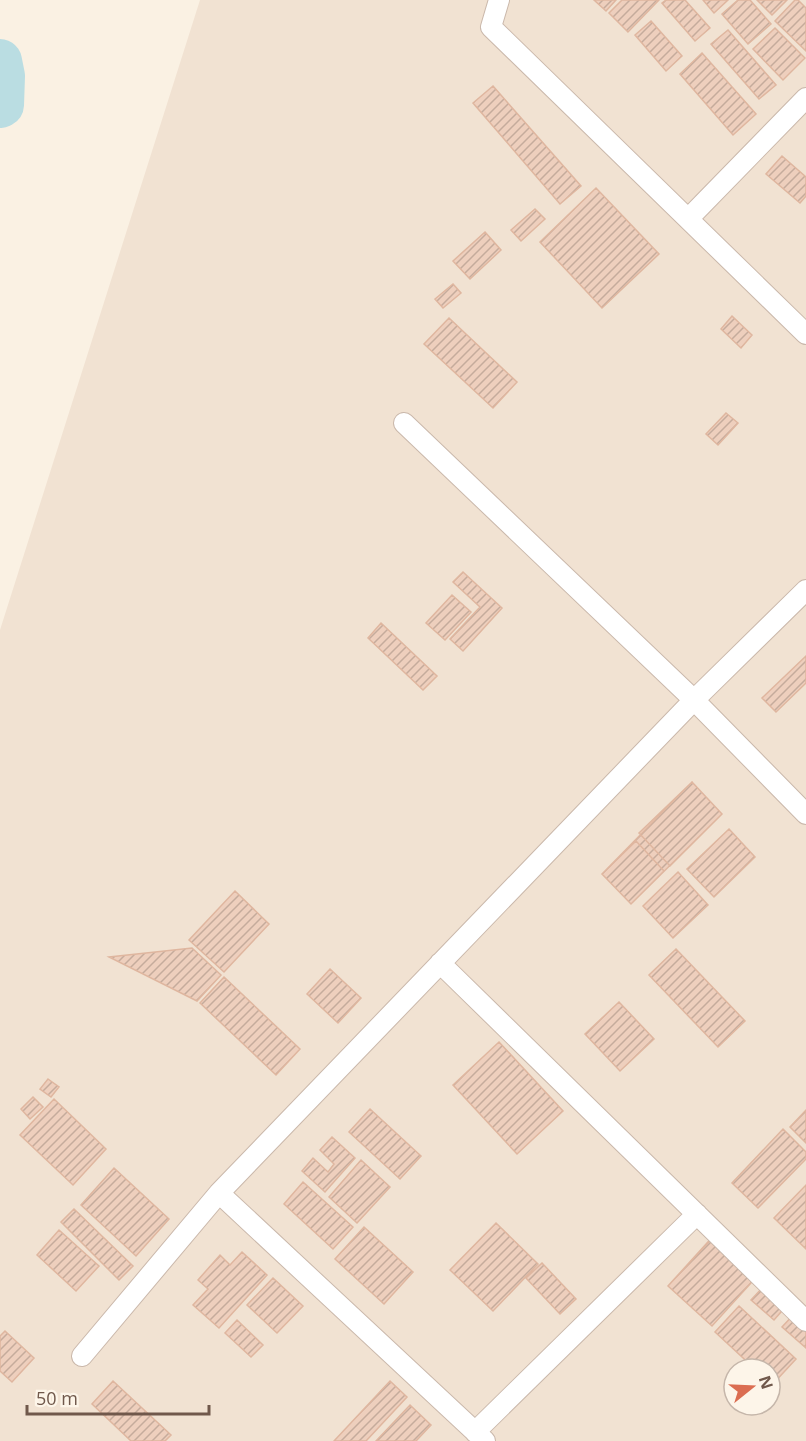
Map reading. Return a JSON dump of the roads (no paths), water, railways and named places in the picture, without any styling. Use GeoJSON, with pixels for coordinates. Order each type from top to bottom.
{"type":"FeatureCollection","features":[{"type":"Feature","properties":{"kind":"street"},"geometry":{"type":"LineString","coordinates":[[499,0],[491,27],[806,334]]}},
{"type":"Feature","properties":{"kind":"street"},"geometry":{"type":"LineString","coordinates":[[688,219],[806,98]]}},
{"type":"Feature","properties":{"kind":"street"},"geometry":{"type":"LineString","coordinates":[[404,423],[694,700],[806,814]]}},
{"type":"Feature","properties":{"kind":"street"},"geometry":{"type":"LineString","coordinates":[[82,1356],[219,1193],[694,700],[806,590]]}},
{"type":"Feature","properties":{"kind":"street"},"geometry":{"type":"LineString","coordinates":[[440,963],[806,1321]]}},
{"type":"Feature","properties":{"kind":"street"},"geometry":{"type":"LineString","coordinates":[[219,1193],[480,1436],[697,1214]]}},
{"type":"Feature","properties":{"kind":"waterway"},"geometry":{"type":"LineString","coordinates":[[0,61],[3,76],[2,105],[0,106]]}}]}
